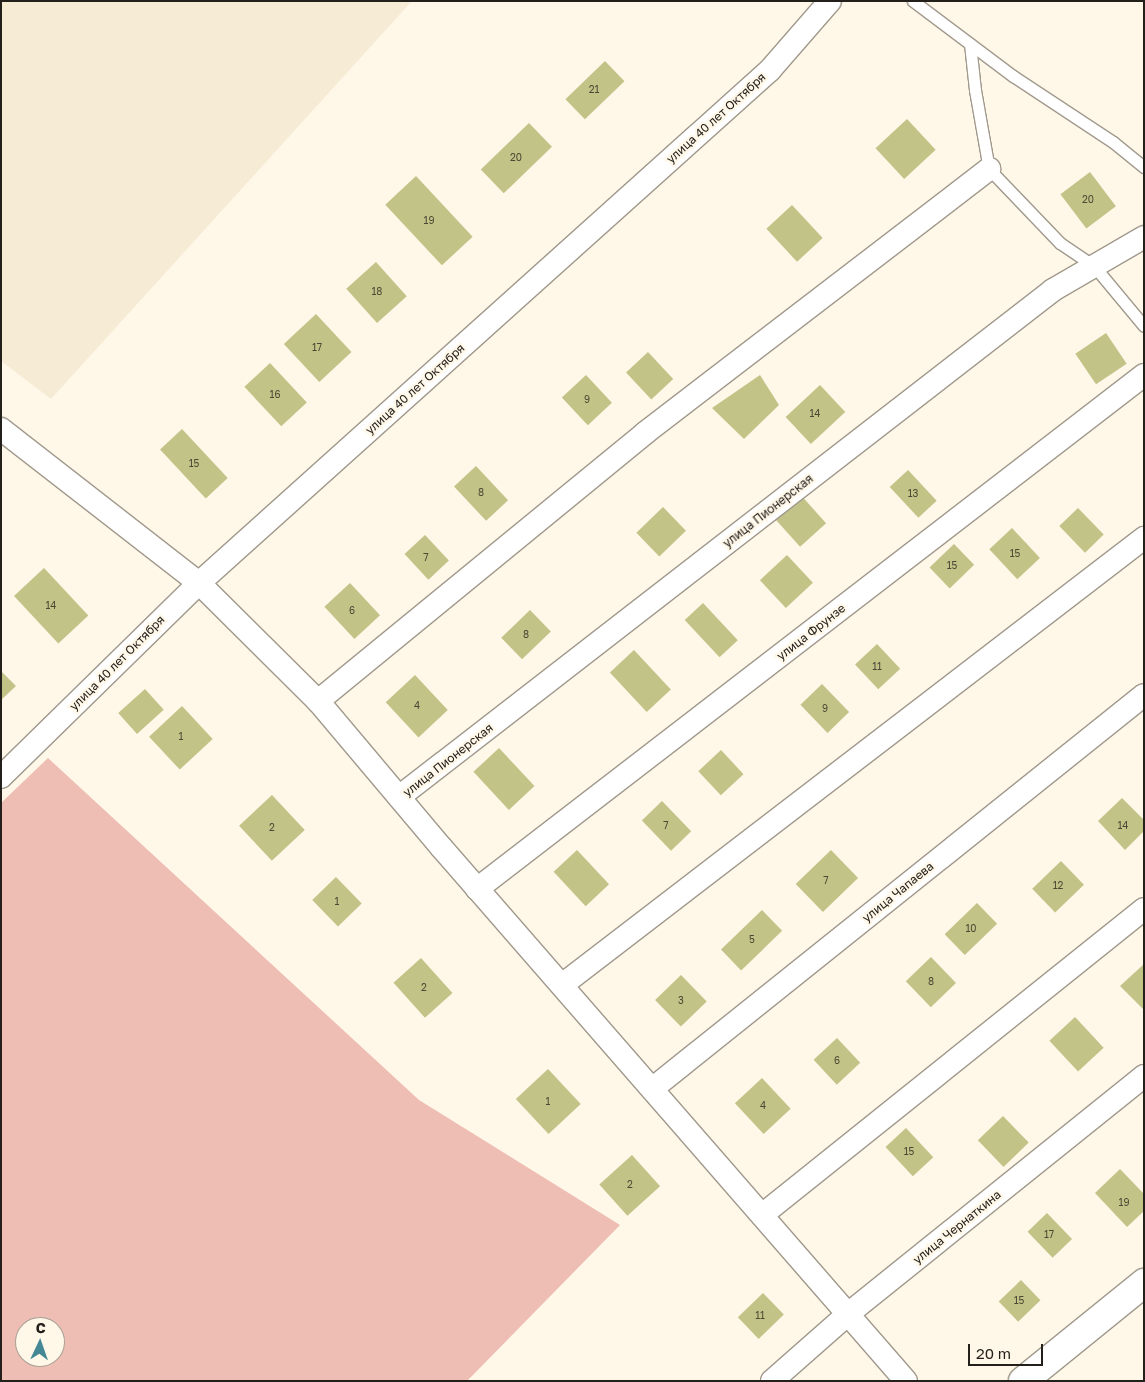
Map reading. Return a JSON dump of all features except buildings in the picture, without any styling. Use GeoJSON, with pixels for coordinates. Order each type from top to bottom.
{"type":"FeatureCollection","features":[{"type":"Feature","properties":{"kind":"street","name":"улица 40 лет Октября"},"geometry":{"type":"LineString","coordinates":[[1,777],[199,583],[770,70],[830,1]]}},
{"type":"Feature","properties":{"kind":"street"},"geometry":{"type":"LineString","coordinates":[[318,701],[645,433],[989,169]]}},
{"type":"Feature","properties":{"kind":"street","name":"улица Пионерская"},"geometry":{"type":"LineString","coordinates":[[399,798],[1053,290],[1144,237]]}},
{"type":"Feature","properties":{"kind":"street","name":"улица Фрунзе"},"geometry":{"type":"LineString","coordinates":[[477,889],[1144,375]]}},
{"type":"Feature","properties":{"kind":"street"},"geometry":{"type":"LineString","coordinates":[[1,429],[199,583],[318,701],[477,889],[906,1381]]}},
{"type":"Feature","properties":{"kind":"street"},"geometry":{"type":"LineString","coordinates":[[562,985],[1144,538]]}},
{"type":"Feature","properties":{"kind":"street","name":"улица Чапаева"},"geometry":{"type":"LineString","coordinates":[[652,1089],[1144,695]]}},
{"type":"Feature","properties":{"kind":"street"},"geometry":{"type":"LineString","coordinates":[[762,1216],[1144,909]]}},
{"type":"Feature","properties":{"kind":"street","name":"улица Чернаткина"},"geometry":{"type":"LineString","coordinates":[[772,1381],[848,1314],[1144,1076]]}},
{"type":"Feature","properties":{"kind":"street"},"geometry":{"type":"LineString","coordinates":[[1023,1381],[1144,1283]]}},
{"type":"Feature","properties":{"kind":"lane"},"geometry":{"type":"LineString","coordinates":[[914,1],[1013,76],[1113,142],[1144,168]]}},
{"type":"Feature","properties":{"kind":"lane"},"geometry":{"type":"LineString","coordinates":[[970,44],[975,90],[989,169],[1060,243],[1094,266],[1144,326]]}},
{"type":"Feature","properties":{"kind":"shaded area"},"geometry":{"type":"Polygon","coordinates":[[[1,1],[412,1],[51,399],[1,361],[1,1]]]}},
{"type":"Feature","properties":{"kind":"shaded area"},"geometry":{"type":"Polygon","coordinates":[[[48,758],[419,1100],[620,1225],[467,1381],[1,1381],[1,803],[48,758]]]}}]}
